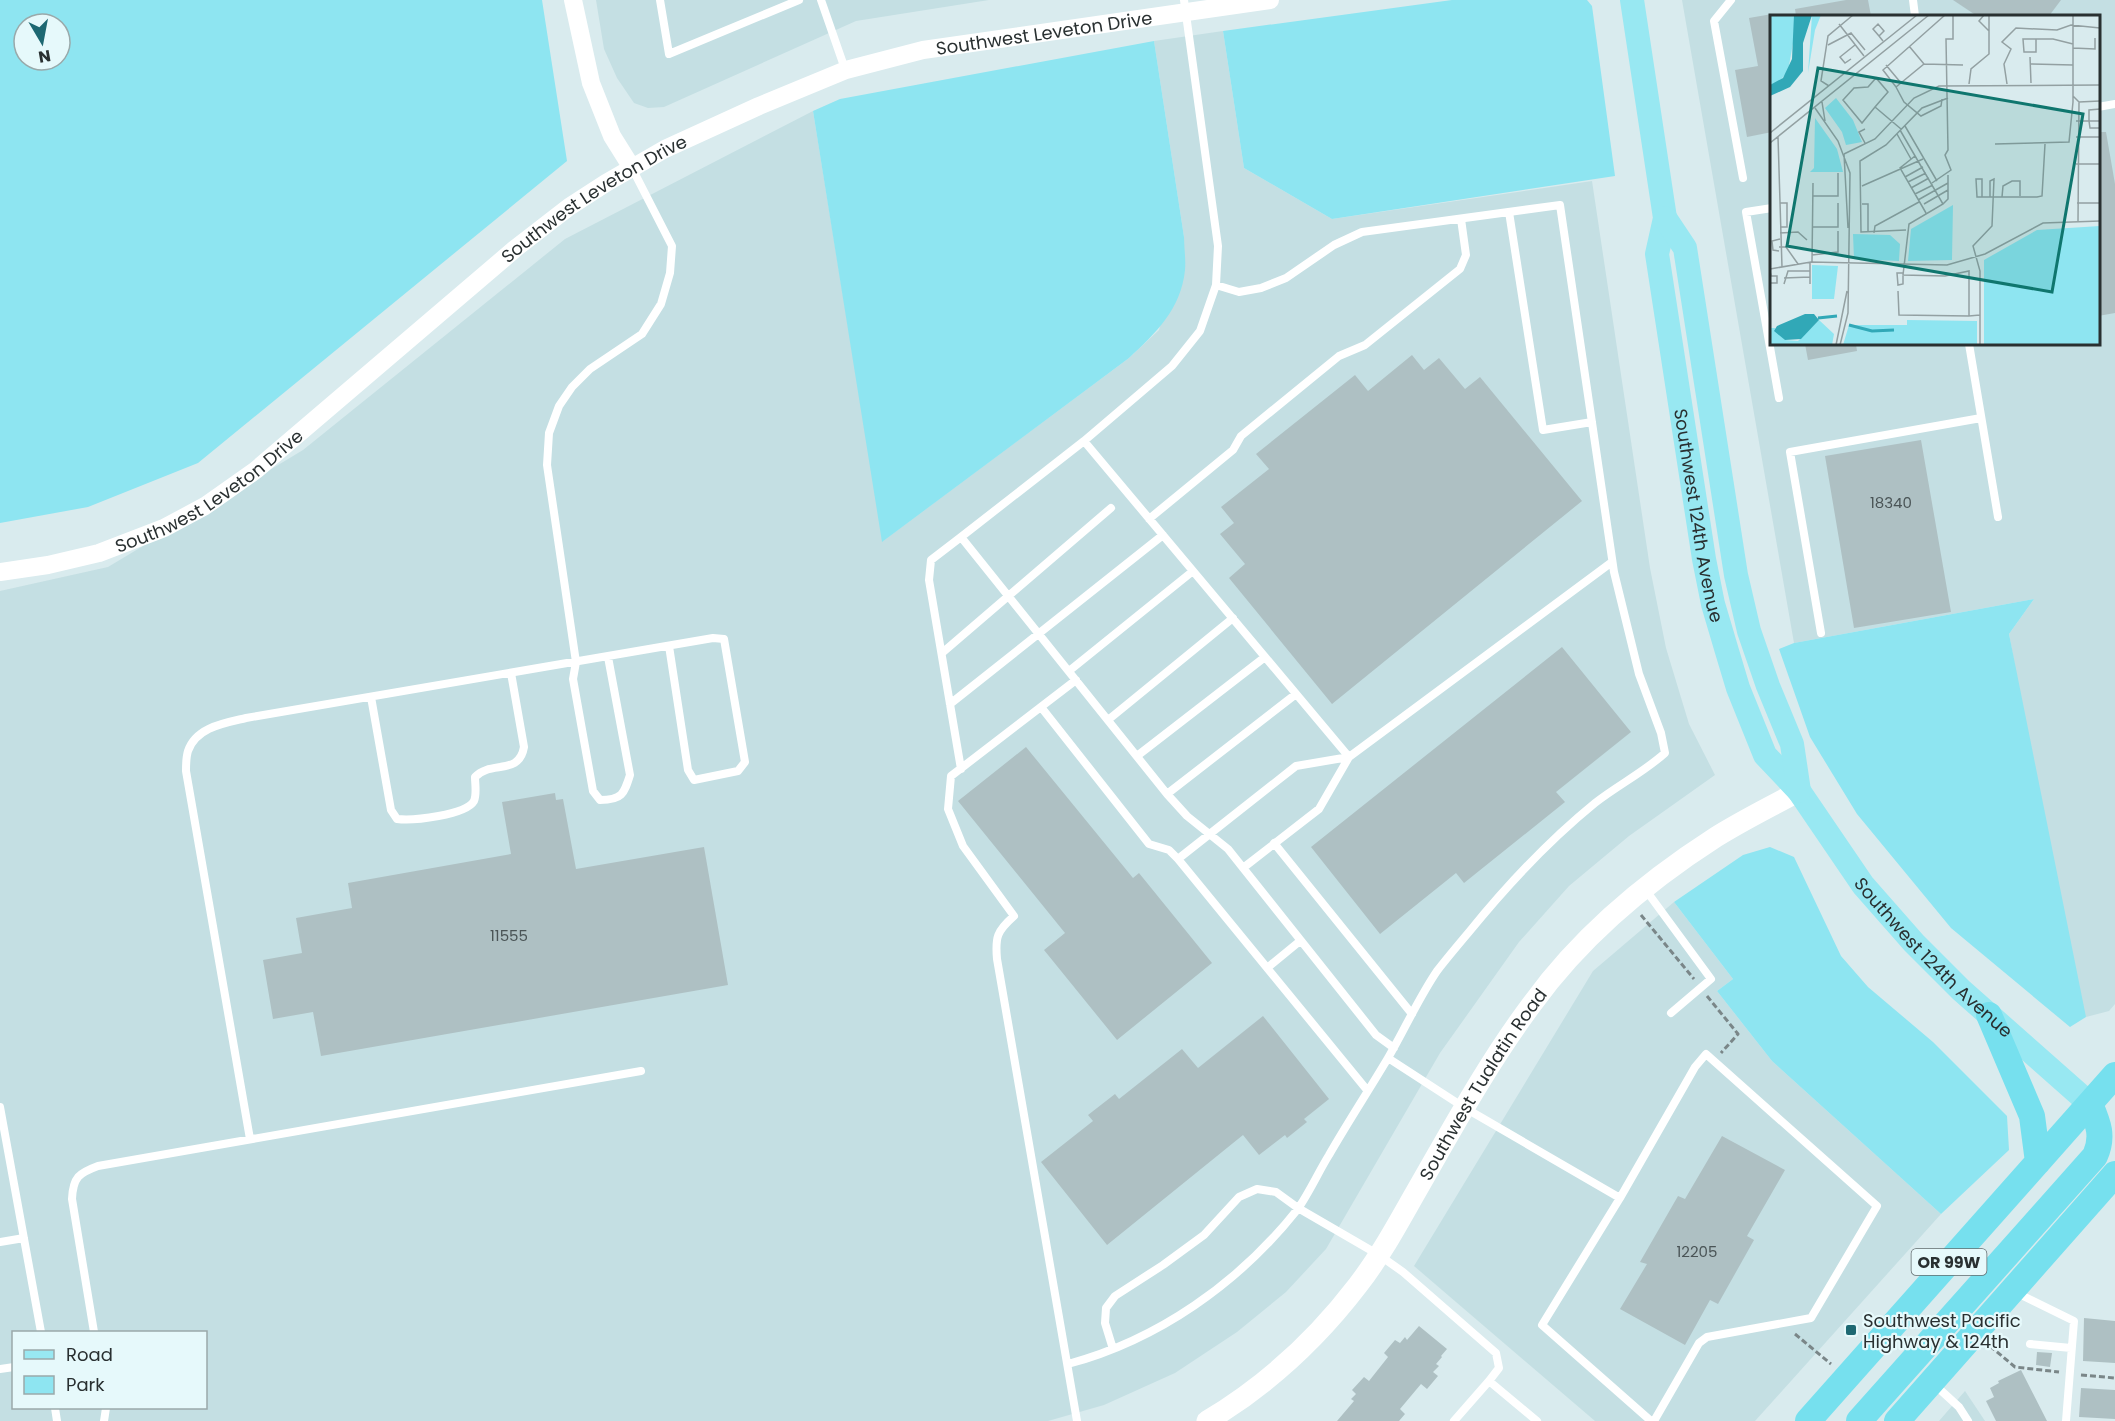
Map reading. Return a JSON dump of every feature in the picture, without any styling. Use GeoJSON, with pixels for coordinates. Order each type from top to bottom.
{"type":"FeatureCollection","features":[{"type":"Feature","properties":{"kind":"highway"},"geometry":{"type":"LineString","coordinates":[[1989,1015],[2032,1116],[2038,1162]]}},
{"type":"Feature","properties":{"kind":"highway","name":"OR 99W"},"geometry":{"type":"LineString","coordinates":[[1808,1421],[2115,1076]]}},
{"type":"Feature","properties":{"kind":"highway"},"geometry":{"type":"LineString","coordinates":[[2090,1104],[2115,1117]]}},
{"type":"Feature","properties":{"kind":"highway"},"geometry":{"type":"LineString","coordinates":[[1859,1421],[2095,1156],[2101,1140],[2100,1130],[2090,1104]]}},
{"type":"Feature","properties":{"kind":"highway"},"geometry":{"type":"LineString","coordinates":[[1897,1421],[2115,1174]]}},
{"type":"Feature","properties":{"kind":"main road","name":"Southwest 124th Avenue"},"geometry":{"type":"LineString","coordinates":[[1632,0],[1665,218],[1685,248],[1736,575],[1749,631],[1791,744],[1799,791],[1840,853],[1877,902],[1934,964],[2090,1104]]}},
{"type":"Feature","properties":{"kind":"main road","name":"Southwest Tualatin Road"},"geometry":{"type":"LineString","coordinates":[[1207,1421],[1247,1395],[1307,1345],[1359,1284],[1379,1255],[1508,1037],[1556,974],[1607,920],[1644,888],[1719,836],[1799,791]]}},
{"type":"Feature","properties":{"kind":"street"},"geometry":{"type":"LineString","coordinates":[[573,0],[591,83],[612,136],[632,168]]}},
{"type":"Feature","properties":{"kind":"street","name":"Southwest Leveton Drive"},"geometry":{"type":"LineString","coordinates":[[0,572],[75,560],[122,545],[183,518],[229,490],[256,470],[539,230],[570,207],[675,144],[846,70],[923,50],[1184,6],[1270,0]]}},
{"type":"Feature","properties":{"kind":"lane"},"geometry":{"type":"LineString","coordinates":[[660,0],[669,54],[798,0]]}},
{"type":"Feature","properties":{"kind":"lane"},"geometry":{"type":"LineString","coordinates":[[821,0],[846,70]]}},
{"type":"Feature","properties":{"kind":"lane"},"geometry":{"type":"LineString","coordinates":[[1731,0],[1714,21],[1743,178]]}},
{"type":"Feature","properties":{"kind":"lane"},"geometry":{"type":"LineString","coordinates":[[1913,0],[1915,15]]}},
{"type":"Feature","properties":{"kind":"lane"},"geometry":{"type":"LineString","coordinates":[[961,768],[929,580],[931,560],[1084,441],[1172,366],[1200,330],[1216,285],[1218,246],[1184,6]]}},
{"type":"Feature","properties":{"kind":"lane"},"geometry":{"type":"LineString","coordinates":[[2100,107],[2115,104]]}},
{"type":"Feature","properties":{"kind":"lane"},"geometry":{"type":"LineString","coordinates":[[608,657],[630,776],[624,793],[613,800],[600,800],[593,791],[573,679],[576,662],[547,465],[549,433],[560,406],[572,387],[590,369],[619,352],[642,334],[661,304],[670,273],[672,246],[632,168]]}},
{"type":"Feature","properties":{"kind":"lane"},"geometry":{"type":"LineString","coordinates":[[1068,1364],[1113,1349],[1179,1316],[1217,1290],[1260,1250],[1298,1208],[1394,1048],[1437,971],[1526,865],[1596,802],[1665,753],[1661,733],[1639,674],[1612,562],[1560,205],[1362,232],[1334,245],[1286,278],[1261,288],[1239,292],[1216,285]]}},
{"type":"Feature","properties":{"kind":"lane"},"geometry":{"type":"LineString","coordinates":[[1770,208],[1746,212],[1779,398]]}},
{"type":"Feature","properties":{"kind":"lane"},"geometry":{"type":"LineString","coordinates":[[1509,212],[1543,430],[1592,422]]}},
{"type":"Feature","properties":{"kind":"lane"},"geometry":{"type":"LineString","coordinates":[[1149,519],[1233,450],[1241,436],[1339,356],[1365,345],[1460,269],[1466,255],[1461,219]]}},
{"type":"Feature","properties":{"kind":"lane"},"geometry":{"type":"LineString","coordinates":[[1969,345],[1998,517]]}},
{"type":"Feature","properties":{"kind":"lane"},"geometry":{"type":"LineString","coordinates":[[1821,633],[1790,452],[1981,418]]}},
{"type":"Feature","properties":{"kind":"lane"},"geometry":{"type":"LineString","coordinates":[[1084,441],[1349,757]]}},
{"type":"Feature","properties":{"kind":"lane"},"geometry":{"type":"LineString","coordinates":[[942,653],[1112,508]]}},
{"type":"Feature","properties":{"kind":"lane"},"geometry":{"type":"LineString","coordinates":[[950,704],[1163,535]]}},
{"type":"Feature","properties":{"kind":"lane"},"geometry":{"type":"LineString","coordinates":[[961,537],[1167,794],[1187,816],[1228,849],[1376,1035],[1394,1048]]}},
{"type":"Feature","properties":{"kind":"lane"},"geometry":{"type":"LineString","coordinates":[[1243,868],[1318,808],[1349,757],[1612,562]]}},
{"type":"Feature","properties":{"kind":"lane"},"geometry":{"type":"LineString","coordinates":[[1069,671],[1193,571]]}},
{"type":"Feature","properties":{"kind":"lane"},"geometry":{"type":"LineString","coordinates":[[1108,720],[1233,618]]}},
{"type":"Feature","properties":{"kind":"lane"},"geometry":{"type":"LineString","coordinates":[[250,1139],[186,771],[189,750],[202,733],[216,725],[246,718],[713,638],[724,639],[745,762],[738,771],[694,780],[688,770],[669,646]]}},
{"type":"Feature","properties":{"kind":"lane"},"geometry":{"type":"LineString","coordinates":[[1137,756],[1265,657]]}},
{"type":"Feature","properties":{"kind":"lane"},"geometry":{"type":"LineString","coordinates":[[371,697],[391,810],[397,819],[408,820],[460,811],[470,806],[476,798],[475,777],[482,770],[514,764],[522,757],[524,747],[511,673]]}},
{"type":"Feature","properties":{"kind":"lane"},"geometry":{"type":"LineString","coordinates":[[1076,680],[951,776],[948,809],[963,846],[1014,916],[1000,929],[995,944],[1077,1421]]}},
{"type":"Feature","properties":{"kind":"lane"},"geometry":{"type":"LineString","coordinates":[[1167,794],[1296,694]]}},
{"type":"Feature","properties":{"kind":"lane"},"geometry":{"type":"LineString","coordinates":[[1041,707],[1149,844],[1169,850],[1178,859],[1367,1090]]}},
{"type":"Feature","properties":{"kind":"lane"},"geometry":{"type":"LineString","coordinates":[[1178,859],[1296,766],[1349,757]]}},
{"type":"Feature","properties":{"kind":"lane"},"geometry":{"type":"LineString","coordinates":[[1274,843],[1412,1014]]}},
{"type":"Feature","properties":{"kind":"lane"},"geometry":{"type":"LineString","coordinates":[[1644,888],[1711,979],[1671,1013]]}},
{"type":"Feature","properties":{"kind":"lane"},"geometry":{"type":"LineString","coordinates":[[1267,968],[1300,940]]}},
{"type":"Feature","properties":{"kind":"lane"},"geometry":{"type":"LineString","coordinates":[[1706,1054],[1877,1206],[1810,1318],[1785,1323],[1707,1337],[1699,1343],[1653,1421],[1542,1325],[1620,1198],[1695,1067],[1706,1054]]}},
{"type":"Feature","properties":{"kind":"lane"},"geometry":{"type":"LineString","coordinates":[[1388,1058],[1465,1107],[1620,1198]]}},
{"type":"Feature","properties":{"kind":"lane"},"geometry":{"type":"LineString","coordinates":[[94,1331],[72,1199],[73,1185],[81,1172],[98,1166],[641,1071]]}},
{"type":"Feature","properties":{"kind":"lane"},"geometry":{"type":"LineString","coordinates":[[0,1107],[41,1331]]}},
{"type":"Feature","properties":{"kind":"lane"},"geometry":{"type":"LineString","coordinates":[[1113,1349],[1105,1323],[1106,1308],[1115,1296],[1204,1235],[1239,1197],[1257,1189],[1276,1192],[1298,1208],[1379,1255],[1496,1353],[1499,1368],[1456,1420]]}},
{"type":"Feature","properties":{"kind":"lane"},"geometry":{"type":"LineString","coordinates":[[0,1242],[24,1238]]}},
{"type":"Feature","properties":{"kind":"lane"},"geometry":{"type":"LineString","coordinates":[[2011,1291],[2074,1322],[2066,1421]]}},
{"type":"Feature","properties":{"kind":"lane"},"geometry":{"type":"LineString","coordinates":[[2030,1344],[2071,1348]]}},
{"type":"Feature","properties":{"kind":"lane"},"geometry":{"type":"LineString","coordinates":[[1489,1382],[1538,1421]]}},
{"type":"Feature","properties":{"kind":"lane"},"geometry":{"type":"LineString","coordinates":[[1932,1382],[1959,1407],[1968,1421]]}},
{"type":"Feature","properties":{"kind":"path"},"geometry":{"type":"LineString","coordinates":[[1785,1323],[1786,1336],[1796,1334],[1846,1377]]}},
{"type":"Feature","properties":{"kind":"path"},"geometry":{"type":"LineString","coordinates":[[1974,1333],[2015,1367],[2115,1378]]}},
{"type":"Feature","properties":{"kind":"shaded area"},"geometry":{"type":"Polygon","coordinates":[[[596,0],[989,0],[856,21],[664,107],[648,108],[634,103],[617,78],[604,49],[596,0]]]}},
{"type":"Feature","properties":{"kind":"shaded area"},"geometry":{"type":"Polygon","coordinates":[[[1682,0],[2115,0],[2115,1004],[2109,1011],[2086,1017],[2077,1005],[2009,634],[2034,599],[1794,643],[1682,0]]]}},
{"type":"Feature","properties":{"kind":"shaded area"},"geometry":{"type":"Polygon","coordinates":[[[1223,31],[1244,168],[1332,219],[1592,181],[1650,568],[1666,648],[1689,724],[1715,775],[1629,836],[1569,886],[1519,942],[1440,1053],[1326,1249],[1286,1292],[1237,1332],[1175,1373],[1104,1405],[1048,1421],[0,1421],[0,591],[108,567],[303,450],[565,239],[813,111],[883,541],[1129,358],[1159,330],[1184,237],[1154,41],[1223,31]]]}},
{"type":"Feature","properties":{"kind":"shaded area"},"geometry":{"type":"Polygon","coordinates":[[[1674,902],[1733,979],[1717,991],[1772,1061],[1941,1214],[1755,1421],[1595,1421],[1414,1266],[1593,971],[1674,902]]]}},
{"type":"Feature","properties":{"kind":"shaded area"},"geometry":{"type":"Polygon","coordinates":[[[1965,1391],[1985,1421],[1939,1421],[1965,1391]]]}},
{"type":"Feature","properties":{"kind":"green space"},"geometry":{"type":"Polygon","coordinates":[[[0,0],[542,0],[567,161],[198,463],[88,507],[0,523],[0,0]]]}},
{"type":"Feature","properties":{"kind":"green space"},"geometry":{"type":"Polygon","coordinates":[[[1452,0],[1587,0],[1592,6],[1615,176],[1332,219],[1244,168],[1223,31],[1452,0]]]}},
{"type":"Feature","properties":{"kind":"green space"},"geometry":{"type":"Polygon","coordinates":[[[1154,41],[1184,237],[1183,284],[1173,308],[1158,329],[1129,358],[882,542],[813,111],[840,99],[1154,41]]]}},
{"type":"Feature","properties":{"kind":"green space"},"geometry":{"type":"Polygon","coordinates":[[[2034,599],[2009,634],[2086,1017],[2070,1027],[1951,928],[1857,814],[1810,737],[1779,649],[1794,643],[2034,599]]]}},
{"type":"Feature","properties":{"kind":"green space"},"geometry":{"type":"Polygon","coordinates":[[[1770,847],[1794,857],[1841,956],[1868,987],[1933,1042],[2007,1116],[2009,1150],[1941,1214],[1772,1061],[1717,991],[1733,979],[1674,902],[1743,855],[1770,847]]]}},
{"type":"Feature","properties":{"kind":"building"},"geometry":{"type":"Polygon","coordinates":[[[1846,0],[1868,0],[1871,15],[1796,15],[1795,9],[1846,0]]]}},
{"type":"Feature","properties":{"kind":"building"},"geometry":{"type":"Polygon","coordinates":[[[1953,0],[2061,0],[2050,15],[1976,15],[1953,0]]]}},
{"type":"Feature","properties":{"kind":"building"},"geometry":{"type":"Polygon","coordinates":[[[1772,14],[1770,15],[1770,132],[1747,137],[1735,70],[1758,66],[1749,18],[1772,14]]]}},
{"type":"Feature","properties":{"kind":"building"},"geometry":{"type":"Polygon","coordinates":[[[2100,132],[2106,132],[2115,184],[2115,313],[2100,316],[2100,132]]]}},
{"type":"Feature","properties":{"kind":"building"},"geometry":{"type":"Polygon","coordinates":[[[1805,345],[1856,345],[1857,351],[1808,360],[1805,345]]]}},
{"type":"Feature","properties":{"kind":"building"},"geometry":{"type":"Polygon","coordinates":[[[1412,355],[1424,370],[1439,358],[1465,389],[1480,377],[1582,501],[1332,704],[1229,578],[1245,564],[1220,534],[1234,523],[1221,507],[1269,469],[1256,454],[1355,375],[1368,391],[1412,355]]]}},
{"type":"Feature","properties":{"kind":"building"},"geometry":{"type":"Polygon","coordinates":[[[1921,440],[1951,612],[1854,628],[1825,456],[1921,440]]]}},
{"type":"Feature","properties":{"kind":"building"},"geometry":{"type":"Polygon","coordinates":[[[1562,647],[1631,732],[1556,792],[1565,802],[1464,883],[1456,873],[1380,934],[1311,847],[1562,647]]]}},
{"type":"Feature","properties":{"kind":"building"},"geometry":{"type":"Polygon","coordinates":[[[1026,747],[1133,878],[1139,873],[1212,963],[1117,1040],[1044,950],[1065,933],[958,801],[1026,747]]]}},
{"type":"Feature","properties":{"kind":"building"},"geometry":{"type":"Polygon","coordinates":[[[555,793],[556,800],[563,799],[576,869],[704,847],[728,985],[321,1056],[313,1012],[273,1019],[263,960],[302,953],[296,918],[352,908],[348,883],[511,854],[502,802],[555,793]]]}},
{"type":"Feature","properties":{"kind":"building"},"geometry":{"type":"Polygon","coordinates":[[[1263,1016],[1329,1099],[1304,1119],[1307,1122],[1287,1138],[1285,1135],[1259,1155],[1243,1135],[1107,1245],[1041,1162],[1093,1121],[1088,1115],[1115,1094],[1119,1099],[1182,1049],[1198,1068],[1263,1016]]]}},
{"type":"Feature","properties":{"kind":"building"},"geometry":{"type":"Polygon","coordinates":[[[1722,1136],[1785,1170],[1747,1236],[1754,1240],[1718,1304],[1710,1300],[1685,1345],[1620,1309],[1647,1264],[1640,1262],[1678,1196],[1685,1199],[1722,1136]]]}},
{"type":"Feature","properties":{"kind":"building"},"geometry":{"type":"Polygon","coordinates":[[[2084,1318],[2115,1321],[2115,1363],[2083,1361],[2084,1318]]]}},
{"type":"Feature","properties":{"kind":"building"},"geometry":{"type":"Polygon","coordinates":[[[1419,1326],[1447,1349],[1436,1364],[1439,1366],[1433,1372],[1438,1376],[1427,1389],[1421,1384],[1400,1409],[1405,1414],[1399,1421],[1337,1421],[1354,1401],[1351,1399],[1356,1394],[1352,1390],[1364,1377],[1369,1381],[1388,1357],[1384,1353],[1395,1340],[1400,1343],[1405,1337],[1407,1340],[1419,1326]]]}},
{"type":"Feature","properties":{"kind":"building"},"geometry":{"type":"Polygon","coordinates":[[[2037,1352],[2052,1353],[2050,1367],[2036,1365],[2037,1352]]]}},
{"type":"Feature","properties":{"kind":"building"},"geometry":{"type":"Polygon","coordinates":[[[2021,1370],[2047,1421],[1996,1421],[1986,1401],[1994,1397],[1990,1388],[1999,1383],[1998,1381],[2021,1370]]]}},
{"type":"Feature","properties":{"kind":"building"},"geometry":{"type":"Polygon","coordinates":[[[2081,1388],[2115,1390],[2115,1419],[2079,1417],[2081,1388]]]}},
{"type":"Feature","properties":{"kind":"place","name":"Southwest Pacific Highway & 124th"},"geometry":{"type":"Point","coordinates":[1851,1330]}}]}
